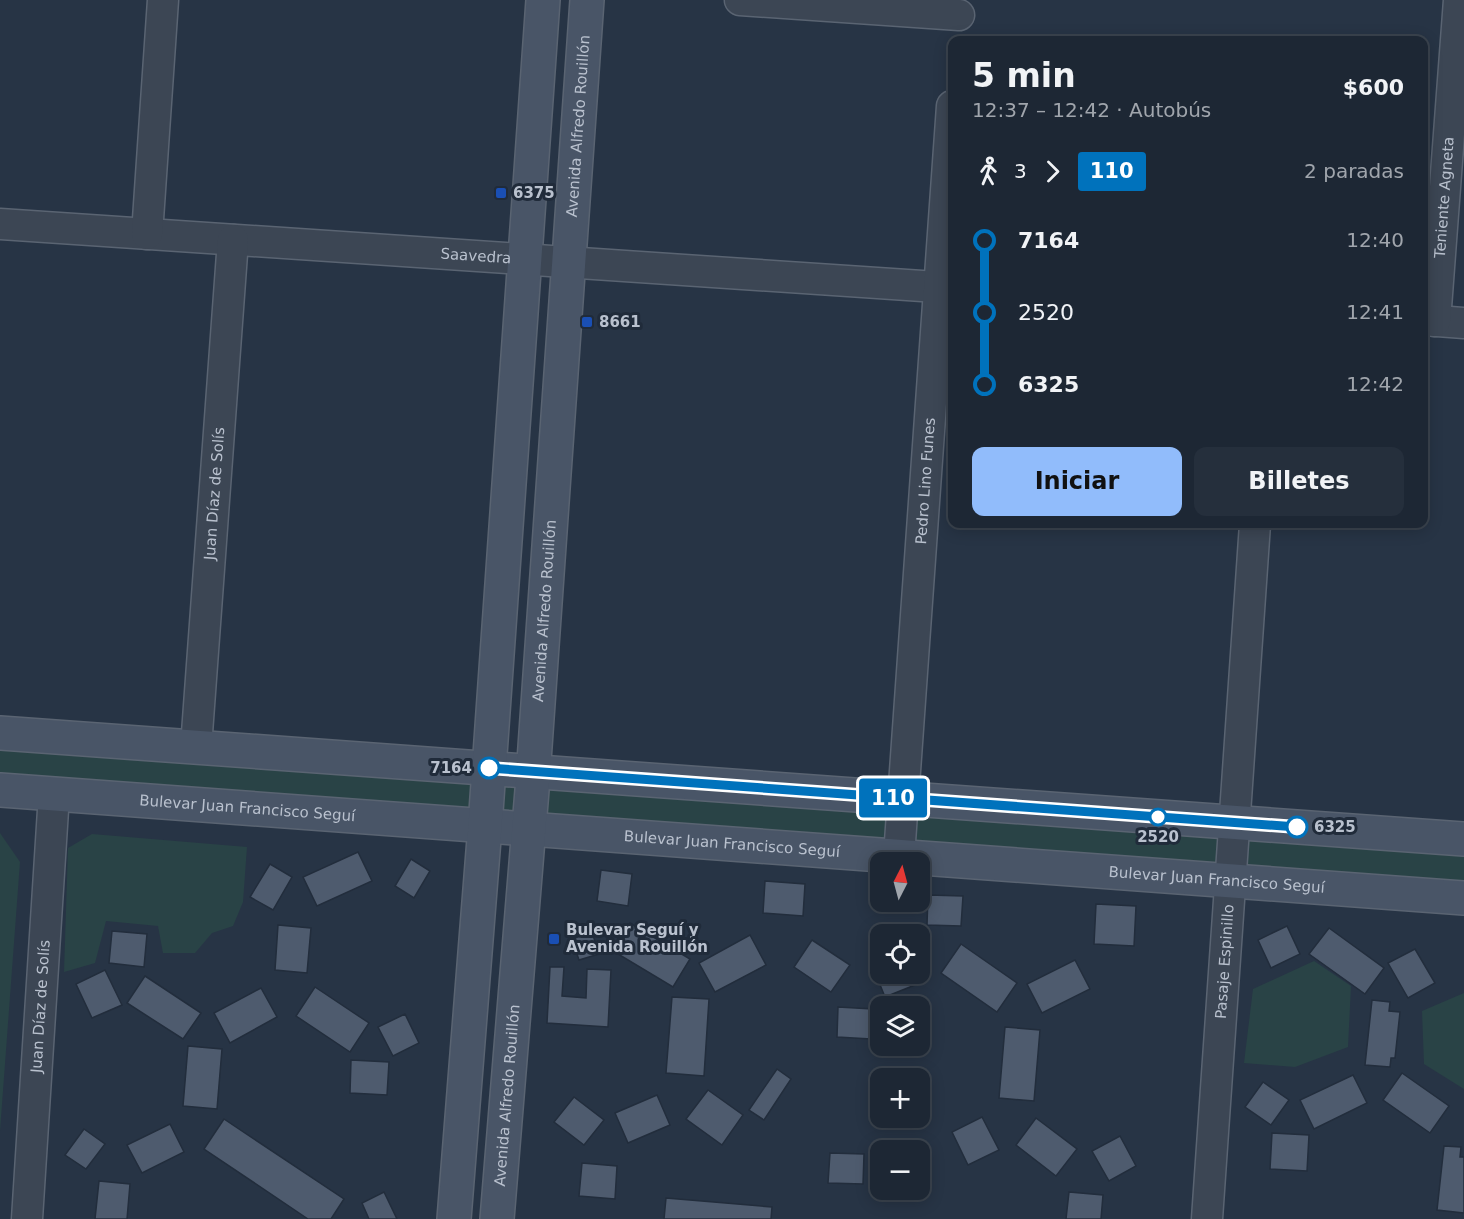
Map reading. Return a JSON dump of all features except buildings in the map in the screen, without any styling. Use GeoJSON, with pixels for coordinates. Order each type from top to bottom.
{"type":"FeatureCollection","features":[{"type":"Feature","properties":{"kind":"main road"},"geometry":{"type":"LineString","coordinates":[[454,1219],[485,826],[543,0]]}},
{"type":"Feature","properties":{"kind":"main road","name":"Avenida Alfredo Rouillón"},"geometry":{"type":"LineString","coordinates":[[497,1219],[529,829],[587,0]]}},
{"type":"Feature","properties":{"kind":"main road"},"geometry":{"type":"LineString","coordinates":[[0,733],[1464,839]]}},
{"type":"Feature","properties":{"kind":"main road","name":"Bulevar Juan Francisco Seguí"},"geometry":{"type":"LineString","coordinates":[[0,790],[870,854]]}},
{"type":"Feature","properties":{"kind":"main road","name":"Bulevar Juan Francisco Seguí"},"geometry":{"type":"LineString","coordinates":[[930,858],[1464,898]]}},
{"type":"Feature","properties":{"kind":"street"},"geometry":{"type":"LineString","coordinates":[[147,234],[164,0]]}},
{"type":"Feature","properties":{"kind":"street"},"geometry":{"type":"LineString","coordinates":[[740,0],[959,19]]}},
{"type":"Feature","properties":{"kind":"street","name":"Teniente Agneta"},"geometry":{"type":"LineString","coordinates":[[1441,321],[1460,53],[1459,0]]}},
{"type":"Feature","properties":{"kind":"street","name":"Saavedra"},"geometry":{"type":"LineString","coordinates":[[0,224],[946,288]]}},
{"type":"Feature","properties":{"kind":"street","name":"Pedro Lino Funes"},"geometry":{"type":"LineString","coordinates":[[899,852],[946,288],[948,227]]}},
{"type":"Feature","properties":{"kind":"street","name":"Juan Díaz de Solís"},"geometry":{"type":"LineString","coordinates":[[196,747],[233,240]]}},
{"type":"Feature","properties":{"kind":"street","name":"Pasaje Espinillo"},"geometry":{"type":"LineString","coordinates":[[1208,1219],[1255,528]]}},
{"type":"Feature","properties":{"kind":"street","name":"Juan Díaz de Solís"},"geometry":{"type":"LineString","coordinates":[[27,1219],[54,794]]}},
{"type":"Feature","properties":{"kind":"green space"},"geometry":{"type":"Polygon","coordinates":[[[0,733],[1464,839],[1464,898],[930,859],[930,852],[870,852],[870,854],[0,790],[0,733]]]}},
{"type":"Feature","properties":{"kind":"green space"},"geometry":{"type":"Polygon","coordinates":[[[0,833],[20,862],[0,1131],[0,833]]]}},
{"type":"Feature","properties":{"kind":"green space"},"geometry":{"type":"Polygon","coordinates":[[[92,834],[247,847],[243,902],[233,926],[212,933],[195,953],[163,953],[158,926],[106,921],[95,963],[64,972],[68,848],[92,834]]]}},
{"type":"Feature","properties":{"kind":"green space"},"geometry":{"type":"Polygon","coordinates":[[[1314,961],[1351,986],[1348,1047],[1295,1067],[1244,1063],[1253,989],[1314,961]]]}},
{"type":"Feature","properties":{"kind":"green space"},"geometry":{"type":"Polygon","coordinates":[[[1464,993],[1464,1089],[1424,1064],[1422,1011],[1464,993]]]}},
{"type":"Feature","properties":{"kind":"bus line","name":"110"},"geometry":{"type":"LineString","coordinates":[[489,768],[1297,827]]}},
{"type":"Feature","properties":{"kind":"place","name":"6375"},"geometry":{"type":"Point","coordinates":[501,193]}},
{"type":"Feature","properties":{"kind":"place","name":"8661"},"geometry":{"type":"Point","coordinates":[587,322]}},
{"type":"Feature","properties":{"kind":"place","name":"7164"},"geometry":{"type":"Point","coordinates":[489,768]}},
{"type":"Feature","properties":{"kind":"place","name":"2520"},"geometry":{"type":"Point","coordinates":[1158,817]}},
{"type":"Feature","properties":{"kind":"place","name":"6325"},"geometry":{"type":"Point","coordinates":[1297,827]}},
{"type":"Feature","properties":{"kind":"place","name":"Bulevar Seguí y Avenida Rouillón"},"geometry":{"type":"Point","coordinates":[554,939]}}]}
